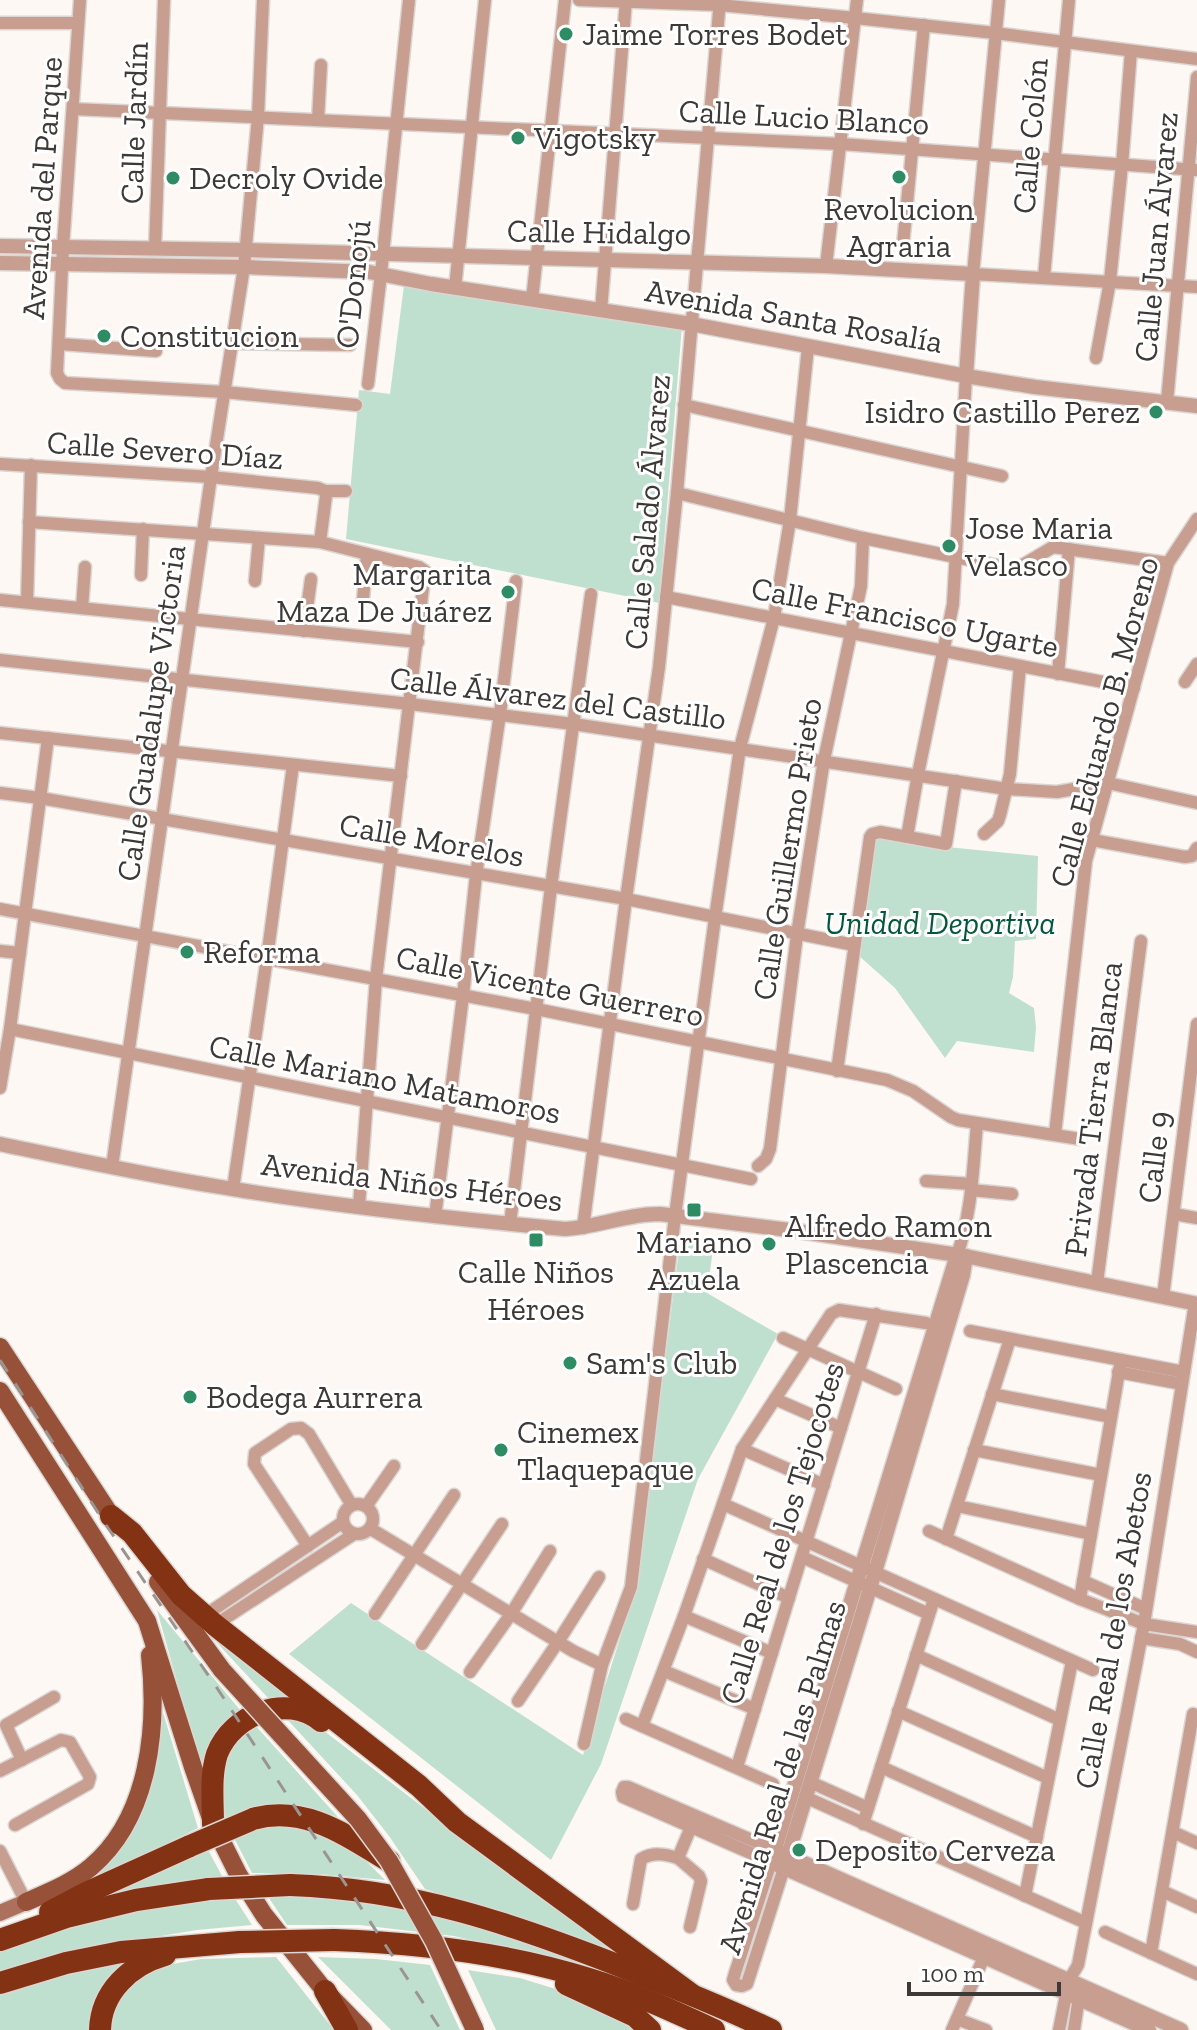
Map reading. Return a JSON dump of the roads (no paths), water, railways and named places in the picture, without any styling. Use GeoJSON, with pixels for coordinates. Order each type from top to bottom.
{"type":"FeatureCollection","features":[{"type":"Feature","properties":{"kind":"highway"},"geometry":{"type":"LineString","coordinates":[[111,1516],[132,1533],[181,1595],[419,1786],[457,1822]]}},
{"type":"Feature","properties":{"kind":"highway"},"geometry":{"type":"LineString","coordinates":[[213,1824],[213,1772],[222,1744],[230,1733],[245,1720],[279,1707],[296,1708],[313,1714],[412,1796],[457,1822],[691,1994]]}},
{"type":"Feature","properties":{"kind":"highway"},"geometry":{"type":"LineString","coordinates":[[0,1939],[86,1893],[265,1815],[295,1816],[329,1826],[389,1861]]}},
{"type":"Feature","properties":{"kind":"highway"},"geometry":{"type":"LineString","coordinates":[[0,1939],[66,1917],[122,1903],[209,1889],[290,1885],[355,1889],[459,1910],[540,1936],[691,1994],[771,2030]]}},
{"type":"Feature","properties":{"kind":"highway"},"geometry":{"type":"LineString","coordinates":[[0,1983],[66,1963],[121,1952],[240,1942],[391,1942],[457,1949],[587,1978],[635,1994],[714,2030]]}},
{"type":"Feature","properties":{"kind":"highway"},"geometry":{"type":"LineString","coordinates":[[100,2030],[104,2008],[113,1990],[132,1969],[203,1944]]}},
{"type":"Feature","properties":{"kind":"highway"},"geometry":{"type":"LineString","coordinates":[[517,1961],[635,2016],[650,2030]]}},
{"type":"Feature","properties":{"kind":"highway"},"geometry":{"type":"LineString","coordinates":[[325,1991],[347,2030]]}},
{"type":"Feature","properties":{"kind":"main road"},"geometry":{"type":"LineString","coordinates":[[0,1347],[111,1516],[222,1670],[358,1819],[389,1861],[434,1941],[475,2030]]}},
{"type":"Feature","properties":{"kind":"main road"},"geometry":{"type":"LineString","coordinates":[[1,1396],[147,1621],[213,1824],[238,1874],[264,1915],[325,1991],[363,2030]]}},
{"type":"Feature","properties":{"kind":"main road"},"geometry":{"type":"LineString","coordinates":[[0,1913],[70,1882],[114,1843],[127,1824],[139,1791],[152,1729],[153,1675],[147,1621]]}},
{"type":"Feature","properties":{"kind":"street","name":"Avenida del Parque"},"geometry":{"type":"LineString","coordinates":[[80,0],[57,373],[65,383],[224,392]]}},
{"type":"Feature","properties":{"kind":"street","name":"Calle Jardín"},"geometry":{"type":"LineString","coordinates":[[155,249],[164,0]]}},
{"type":"Feature","properties":{"kind":"street","name":"Calle Guadalupe Victoria"},"geometry":{"type":"LineString","coordinates":[[112,1167],[244,267],[258,117],[263,0]]}},
{"type":"Feature","properties":{"kind":"street","name":"O'Donojú"},"geometry":{"type":"LineString","coordinates":[[368,384],[409,0]]}},
{"type":"Feature","properties":{"kind":"street"},"geometry":{"type":"LineString","coordinates":[[455,288],[485,0]]}},
{"type":"Feature","properties":{"kind":"street"},"geometry":{"type":"LineString","coordinates":[[532,300],[565,0]]}},
{"type":"Feature","properties":{"kind":"street"},"geometry":{"type":"LineString","coordinates":[[579,0],[720,2],[1197,59]]}},
{"type":"Feature","properties":{"kind":"street"},"geometry":{"type":"LineString","coordinates":[[826,266],[857,0]]}},
{"type":"Feature","properties":{"kind":"street"},"geometry":{"type":"LineString","coordinates":[[907,837],[953,604],[973,274],[999,0]]}},
{"type":"Feature","properties":{"kind":"street","name":"Calle Colón"},"geometry":{"type":"LineString","coordinates":[[1044,277],[1069,0]]}},
{"type":"Feature","properties":{"kind":"street"},"geometry":{"type":"LineString","coordinates":[[601,311],[626,1]]}},
{"type":"Feature","properties":{"kind":"street","name":"Calle Salado Álvarez"},"geometry":{"type":"LineString","coordinates":[[583,1228],[659,667],[720,2]]}},
{"type":"Feature","properties":{"kind":"street"},"geometry":{"type":"LineString","coordinates":[[0,23],[78,23]]}},
{"type":"Feature","properties":{"kind":"street"},"geometry":{"type":"LineString","coordinates":[[903,245],[924,25]]}},
{"type":"Feature","properties":{"kind":"street"},"geometry":{"type":"LineString","coordinates":[[1096,358],[1110,281],[1131,51]]}},
{"type":"Feature","properties":{"kind":"street"},"geometry":{"type":"LineString","coordinates":[[318,120],[321,65]]}},
{"type":"Feature","properties":{"kind":"street","name":"Calle Juan Álvarez"},"geometry":{"type":"LineString","coordinates":[[1167,402],[1193,170],[1197,77]]}},
{"type":"Feature","properties":{"kind":"street","name":"Calle Lucio Blanco"},"geometry":{"type":"LineString","coordinates":[[73,109],[841,144],[1193,170]]}},
{"type":"Feature","properties":{"kind":"street","name":"Calle Hidalgo"},"geometry":{"type":"LineString","coordinates":[[0,246],[826,266],[1197,287]]}},
{"type":"Feature","properties":{"kind":"street"},"geometry":{"type":"LineString","coordinates":[[0,263],[244,267],[381,274]]}},
{"type":"Feature","properties":{"kind":"street","name":"Avenida Santa Rosalía"},"geometry":{"type":"LineString","coordinates":[[381,274],[691,324],[966,376],[1197,406]]}},
{"type":"Feature","properties":{"kind":"street"},"geometry":{"type":"LineString","coordinates":[[231,343],[350,345]]}},
{"type":"Feature","properties":{"kind":"street"},"geometry":{"type":"LineString","coordinates":[[59,344],[156,351]]}},
{"type":"Feature","properties":{"kind":"street"},"geometry":{"type":"LineString","coordinates":[[584,1744],[602,1665],[631,1587],[675,1216],[715,918],[740,748],[774,618],[790,520],[808,347]]}},
{"type":"Feature","properties":{"kind":"street"},"geometry":{"type":"LineString","coordinates":[[224,392],[356,405]]}},
{"type":"Feature","properties":{"kind":"street"},"geometry":{"type":"LineString","coordinates":[[684,405],[1002,476]]}},
{"type":"Feature","properties":{"kind":"street","name":"Calle Severo Díaz"},"geometry":{"type":"LineString","coordinates":[[0,464],[211,477],[346,491]]}},
{"type":"Feature","properties":{"kind":"street"},"geometry":{"type":"LineString","coordinates":[[27,602],[31,465]]}},
{"type":"Feature","properties":{"kind":"street"},"geometry":{"type":"LineString","coordinates":[[320,542],[325,491]]}},
{"type":"Feature","properties":{"kind":"street"},"geometry":{"type":"LineString","coordinates":[[677,493],[863,538],[1015,568],[1050,548],[1058,547],[1168,563]]}},
{"type":"Feature","properties":{"kind":"street","name":"Calle Eduardo B. Moreno"},"geometry":{"type":"LineString","coordinates":[[1055,1134],[1086,861],[1168,563],[1197,520]]}},
{"type":"Feature","properties":{"kind":"street"},"geometry":{"type":"LineString","coordinates":[[29,522],[320,542],[425,571],[376,979],[359,1206]]}},
{"type":"Feature","properties":{"kind":"street"},"geometry":{"type":"LineString","coordinates":[[141,575],[143,529]]}},
{"type":"Feature","properties":{"kind":"street"},"geometry":{"type":"LineString","coordinates":[[255,581],[259,538]]}},
{"type":"Feature","properties":{"kind":"street","name":"Calle Guillermo Prieto"},"geometry":{"type":"LineString","coordinates":[[758,1166],[766,1159],[770,1149],[797,935],[824,760],[861,586],[863,538]]}},
{"type":"Feature","properties":{"kind":"street"},"geometry":{"type":"LineString","coordinates":[[1058,674],[1069,549]]}},
{"type":"Feature","properties":{"kind":"street"},"geometry":{"type":"LineString","coordinates":[[363,600],[367,554]]}},
{"type":"Feature","properties":{"kind":"street"},"geometry":{"type":"LineString","coordinates":[[82,608],[85,567]]}},
{"type":"Feature","properties":{"kind":"street"},"geometry":{"type":"LineString","coordinates":[[304,631],[311,579]]}},
{"type":"Feature","properties":{"kind":"street"},"geometry":{"type":"LineString","coordinates":[[435,1217],[476,875],[516,581]]}},
{"type":"Feature","properties":{"kind":"street"},"geometry":{"type":"LineString","coordinates":[[510,1224],[591,594]]}},
{"type":"Feature","properties":{"kind":"street","name":"Calle Francisco Ugarte"},"geometry":{"type":"LineString","coordinates":[[666,597],[1134,688]]}},
{"type":"Feature","properties":{"kind":"street"},"geometry":{"type":"LineString","coordinates":[[0,600],[418,642]]}},
{"type":"Feature","properties":{"kind":"street","name":"Calle Álvarez del Castillo"},"geometry":{"type":"LineString","coordinates":[[0,660],[500,714],[1007,789],[1057,792],[1108,783]]}},
{"type":"Feature","properties":{"kind":"street"},"geometry":{"type":"LineString","coordinates":[[1185,682],[1197,664]]}},
{"type":"Feature","properties":{"kind":"street"},"geometry":{"type":"LineString","coordinates":[[984,834],[998,821],[1007,789],[1020,666]]}},
{"type":"Feature","properties":{"kind":"street"},"geometry":{"type":"LineString","coordinates":[[0,733],[401,776]]}},
{"type":"Feature","properties":{"kind":"street"},"geometry":{"type":"LineString","coordinates":[[0,1088],[48,738]]}},
{"type":"Feature","properties":{"kind":"street"},"geometry":{"type":"LineString","coordinates":[[233,1189],[293,765]]}},
{"type":"Feature","properties":{"kind":"street"},"geometry":{"type":"LineString","coordinates":[[837,1071],[868,841],[872,834],[880,832],[946,844],[956,781]]}},
{"type":"Feature","properties":{"kind":"street"},"geometry":{"type":"LineString","coordinates":[[1108,783],[1197,803]]}},
{"type":"Feature","properties":{"kind":"street","name":"Calle Morelos"},"geometry":{"type":"LineString","coordinates":[[0,793],[626,899],[854,945]]}},
{"type":"Feature","properties":{"kind":"street"},"geometry":{"type":"LineString","coordinates":[[1092,840],[1185,857],[1194,852]]}},
{"type":"Feature","properties":{"kind":"street","name":"Calle Vicente Guerrero"},"geometry":{"type":"LineString","coordinates":[[0,909],[781,1058],[905,1086],[951,1117],[977,1124],[1080,1139]]}},
{"type":"Feature","properties":{"kind":"street","name":"Privada Tierra Blanca"},"geometry":{"type":"LineString","coordinates":[[1097,1283],[1141,941]]}},
{"type":"Feature","properties":{"kind":"street"},"geometry":{"type":"LineString","coordinates":[[0,951],[20,953]]}},
{"type":"Feature","properties":{"kind":"street","name":"Calle 9"},"geometry":{"type":"LineString","coordinates":[[1163,1297],[1194,1071],[1197,1024]]}},
{"type":"Feature","properties":{"kind":"street","name":"Calle Mariano Matamoros"},"geometry":{"type":"LineString","coordinates":[[10,1029],[751,1179]]}},
{"type":"Feature","properties":{"kind":"street","name":"Avenida Real de las Palmas"},"geometry":{"type":"LineString","coordinates":[[819,1728],[810,1782],[805,1797],[779,1859],[735,1973],[733,1980],[736,1985],[747,1984],[779,1859],[962,1255],[977,1124]]}},
{"type":"Feature","properties":{"kind":"street"},"geometry":{"type":"LineString","coordinates":[[1182,1143],[1197,1146]]}},
{"type":"Feature","properties":{"kind":"street","name":"Avenida Niños Héroes"},"geometry":{"type":"LineString","coordinates":[[0,1144],[233,1189],[435,1217],[565,1229],[583,1228],[641,1214],[797,1231],[962,1255],[1196,1304]]}},
{"type":"Feature","properties":{"kind":"street"},"geometry":{"type":"LineString","coordinates":[[926,1181],[1012,1194]]}},
{"type":"Feature","properties":{"kind":"street"},"geometry":{"type":"LineString","coordinates":[[1174,1214],[1197,1218]]}},
{"type":"Feature","properties":{"kind":"street","name":"Calle Real de los Abetos"},"geometry":{"type":"LineString","coordinates":[[1074,2030],[1074,1989],[1078,1965],[1144,1624],[1196,1304]]}},
{"type":"Feature","properties":{"kind":"street"},"geometry":{"type":"LineString","coordinates":[[642,1726],[742,1449],[835,1310],[926,1323]]}},
{"type":"Feature","properties":{"kind":"street","name":"Calle Real de los Tejocotes"},"geometry":{"type":"LineString","coordinates":[[737,1767],[876,1314]]}},
{"type":"Feature","properties":{"kind":"street"},"geometry":{"type":"LineString","coordinates":[[970,1331],[1183,1378]]}},
{"type":"Feature","properties":{"kind":"street"},"geometry":{"type":"LineString","coordinates":[[783,1338],[896,1389]]}},
{"type":"Feature","properties":{"kind":"street"},"geometry":{"type":"LineString","coordinates":[[946,1539],[1010,1339]]}},
{"type":"Feature","properties":{"kind":"street"},"geometry":{"type":"LineString","coordinates":[[1080,1599],[1119,1366]]}},
{"type":"Feature","properties":{"kind":"street"},"geometry":{"type":"LineString","coordinates":[[992,1394],[1111,1417]]}},
{"type":"Feature","properties":{"kind":"street"},"geometry":{"type":"LineString","coordinates":[[775,1399],[841,1428]]}},
{"type":"Feature","properties":{"kind":"street"},"geometry":{"type":"LineString","coordinates":[[308,1546],[254,1464],[255,1453],[291,1429],[301,1428],[309,1434],[351,1504]]}},
{"type":"Feature","properties":{"kind":"street"},"geometry":{"type":"LineString","coordinates":[[742,1449],[824,1485]]}},
{"type":"Feature","properties":{"kind":"street"},"geometry":{"type":"LineString","coordinates":[[974,1450],[1101,1475]]}},
{"type":"Feature","properties":{"kind":"street"},"geometry":{"type":"LineString","coordinates":[[367,1505],[394,1466]]}},
{"type":"Feature","properties":{"kind":"street"},"geometry":{"type":"LineString","coordinates":[[375,1614],[454,1495]]}},
{"type":"Feature","properties":{"kind":"street"},"geometry":{"type":"LineString","coordinates":[[210,1620],[273,1578],[354,1534],[363,1534],[371,1529],[373,1512],[367,1505],[351,1504],[344,1513],[343,1522],[354,1534]]}},
{"type":"Feature","properties":{"kind":"street"},"geometry":{"type":"LineString","coordinates":[[723,1504],[1093,1670]]}},
{"type":"Feature","properties":{"kind":"street"},"geometry":{"type":"LineString","coordinates":[[957,1506],[1091,1534]]}},
{"type":"Feature","properties":{"kind":"street"},"geometry":{"type":"LineString","coordinates":[[273,1578],[308,1546],[343,1522]]}},
{"type":"Feature","properties":{"kind":"street"},"geometry":{"type":"LineString","coordinates":[[422,1644],[502,1524]]}},
{"type":"Feature","properties":{"kind":"street"},"geometry":{"type":"LineString","coordinates":[[371,1529],[558,1642],[602,1665]]}},
{"type":"Feature","properties":{"kind":"street"},"geometry":{"type":"LineString","coordinates":[[929,1531],[1080,1599],[1144,1624],[1197,1632]]}},
{"type":"Feature","properties":{"kind":"street"},"geometry":{"type":"LineString","coordinates":[[470,1672],[550,1551]]}},
{"type":"Feature","properties":{"kind":"street"},"geometry":{"type":"LineString","coordinates":[[802,1557],[929,1614]]}},
{"type":"Feature","properties":{"kind":"street"},"geometry":{"type":"LineString","coordinates":[[703,1559],[789,1598]]}},
{"type":"Feature","properties":{"kind":"street"},"geometry":{"type":"LineString","coordinates":[[518,1701],[599,1577]]}},
{"type":"Feature","properties":{"kind":"street"},"geometry":{"type":"LineString","coordinates":[[1083,1581],[1146,1609]]}},
{"type":"Feature","properties":{"kind":"street"},"geometry":{"type":"LineString","coordinates":[[863,1824],[934,1599]]}},
{"type":"Feature","properties":{"kind":"street"},"geometry":{"type":"LineString","coordinates":[[684,1616],[772,1653]]}},
{"type":"Feature","properties":{"kind":"street"},"geometry":{"type":"LineString","coordinates":[[1141,1638],[1180,1644],[1197,1652]]}},
{"type":"Feature","properties":{"kind":"street"},"geometry":{"type":"LineString","coordinates":[[916,1655],[1060,1720]]}},
{"type":"Feature","properties":{"kind":"street"},"geometry":{"type":"LineString","coordinates":[[1025,1896],[1072,1661]]}},
{"type":"Feature","properties":{"kind":"street"},"geometry":{"type":"LineString","coordinates":[[664,1671],[755,1709]]}},
{"type":"Feature","properties":{"kind":"street"},"geometry":{"type":"LineString","coordinates":[[22,1760],[3,1727],[54,1697]]}},
{"type":"Feature","properties":{"kind":"street"},"geometry":{"type":"LineString","coordinates":[[1151,1953],[1195,1715],[1180,1708]]}},
{"type":"Feature","properties":{"kind":"street"},"geometry":{"type":"LineString","coordinates":[[898,1711],[1048,1778]]}},
{"type":"Feature","properties":{"kind":"street"},"geometry":{"type":"LineString","coordinates":[[626,1719],[773,1784]]}},
{"type":"Feature","properties":{"kind":"street"},"geometry":{"type":"LineString","coordinates":[[0,1771],[66,1740],[90,1779],[88,1784],[15,1825]]}},
{"type":"Feature","properties":{"kind":"street"},"geometry":{"type":"LineString","coordinates":[[881,1767],[1037,1837]]}},
{"type":"Feature","properties":{"kind":"street"},"geometry":{"type":"LineString","coordinates":[[1183,1774],[1197,1780]]}},
{"type":"Feature","properties":{"kind":"street"},"geometry":{"type":"LineString","coordinates":[[810,1782],[868,1808]]}},
{"type":"Feature","properties":{"kind":"street"},"geometry":{"type":"LineString","coordinates":[[1149,2030],[1074,1989],[779,1859],[691,1827],[623,1797],[623,1790],[628,1787],[779,1859],[984,1957],[1074,1989],[1181,2030]]}},
{"type":"Feature","properties":{"kind":"street"},"geometry":{"type":"LineString","coordinates":[[805,1797],[1086,1923]]}},
{"type":"Feature","properties":{"kind":"street"},"geometry":{"type":"LineString","coordinates":[[678,1858],[691,1827]]}},
{"type":"Feature","properties":{"kind":"street"},"geometry":{"type":"LineString","coordinates":[[1173,1832],[1197,1843]]}},
{"type":"Feature","properties":{"kind":"street"},"geometry":{"type":"LineString","coordinates":[[0,1851],[26,1902]]}},
{"type":"Feature","properties":{"kind":"street"},"geometry":{"type":"LineString","coordinates":[[633,1904],[641,1859],[654,1854],[678,1858],[701,1881],[690,1927]]}},
{"type":"Feature","properties":{"kind":"street"},"geometry":{"type":"LineString","coordinates":[[1162,1891],[1197,1907]]}},
{"type":"Feature","properties":{"kind":"street"},"geometry":{"type":"LineString","coordinates":[[1105,1932],[1197,1974]]}},
{"type":"Feature","properties":{"kind":"street"},"geometry":{"type":"LineString","coordinates":[[984,1957],[954,2024],[986,2030]]}},
{"type":"Feature","properties":{"kind":"street","name":"Calle Real de los Abetos"},"geometry":{"type":"LineString","coordinates":[[1059,2030],[1074,1989]]}},
{"type":"Feature","properties":{"kind":"railway"},"geometry":{"type":"LineString","coordinates":[[0,1360],[441,2030]]}},
{"type":"Feature","properties":{"kind":"place","name":"Jaime Torres Bodet"},"geometry":{"type":"Point","coordinates":[566,34]}},
{"type":"Feature","properties":{"kind":"place","name":"Vigotsky"},"geometry":{"type":"Point","coordinates":[518,138]}},
{"type":"Feature","properties":{"kind":"place","name":"Revolucion Agraria"},"geometry":{"type":"Point","coordinates":[899,177]}},
{"type":"Feature","properties":{"kind":"place","name":"Decroly Ovide"},"geometry":{"type":"Point","coordinates":[173,178]}},
{"type":"Feature","properties":{"kind":"place","name":"Constitucion"},"geometry":{"type":"Point","coordinates":[104,336]}},
{"type":"Feature","properties":{"kind":"place","name":"Isidro Castillo Perez"},"geometry":{"type":"Point","coordinates":[1156,412]}},
{"type":"Feature","properties":{"kind":"place","name":"Jose Maria Velasco"},"geometry":{"type":"Point","coordinates":[949,546]}},
{"type":"Feature","properties":{"kind":"place","name":"Margarita Maza De Juárez"},"geometry":{"type":"Point","coordinates":[508,592]}},
{"type":"Feature","properties":{"kind":"place","name":"Reforma"},"geometry":{"type":"Point","coordinates":[187,952]}},
{"type":"Feature","properties":{"kind":"place","name":"Mariano Azuela"},"geometry":{"type":"Point","coordinates":[694,1210]}},
{"type":"Feature","properties":{"kind":"place","name":"Calle Niños Héroes"},"geometry":{"type":"Point","coordinates":[536,1240]}},
{"type":"Feature","properties":{"kind":"place","name":"Alfredo Ramon Plascencia"},"geometry":{"type":"Point","coordinates":[769,1244]}},
{"type":"Feature","properties":{"kind":"place","name":"Sam's Club"},"geometry":{"type":"Point","coordinates":[570,1363]}},
{"type":"Feature","properties":{"kind":"place","name":"Bodega Aurrera"},"geometry":{"type":"Point","coordinates":[190,1397]}},
{"type":"Feature","properties":{"kind":"place","name":"Cinemex Tlaquepaque"},"geometry":{"type":"Point","coordinates":[501,1450]}},
{"type":"Feature","properties":{"kind":"place","name":"Deposito Cerveza"},"geometry":{"type":"Point","coordinates":[799,1850]}},
{"type":"Feature","properties":{"kind":"park label","name":"Unidad Deportiva"},"geometry":{"type":"Point","coordinates":[940,923]}}]}
